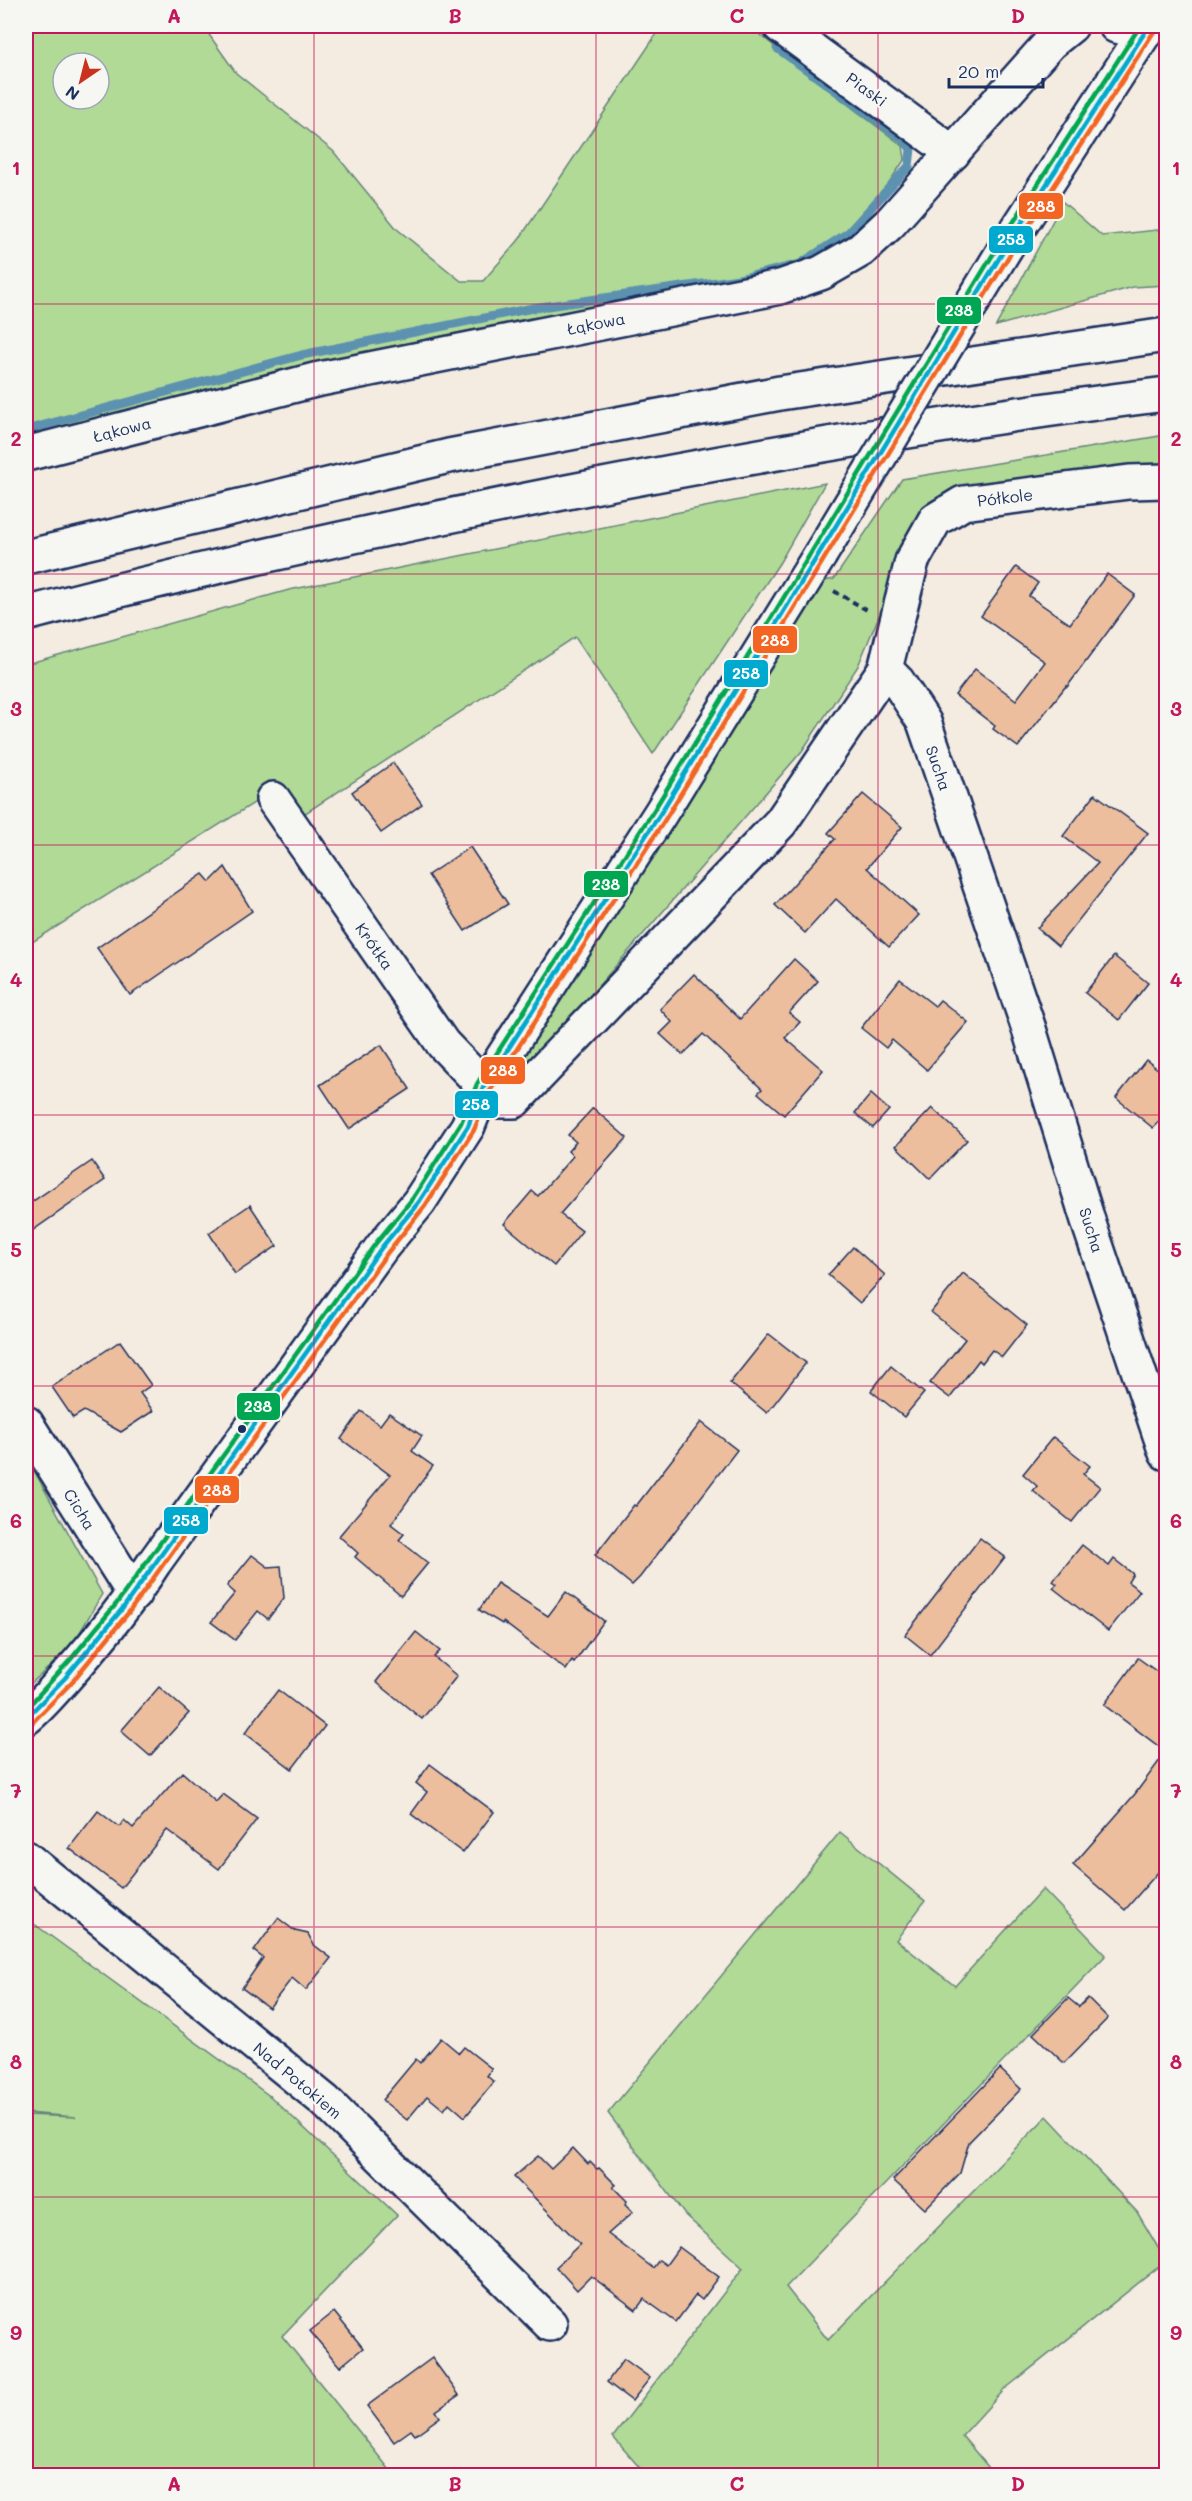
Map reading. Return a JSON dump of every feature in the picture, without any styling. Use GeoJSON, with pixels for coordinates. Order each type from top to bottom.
{"type":"FeatureCollection","features":[{"type":"Feature","properties":{"kind":"main road","name":"Piaski"},"geometry":{"type":"LineString","coordinates":[[780,26],[953,153]]}},
{"type":"Feature","properties":{"kind":"main road","name":"Łąkowa"},"geometry":{"type":"LineString","coordinates":[[26,454],[315,380],[780,286],[821,273],[861,250],[890,223],[1050,43],[1071,26]]}},
{"type":"Feature","properties":{"kind":"main road"},"geometry":{"type":"LineString","coordinates":[[26,1718],[36,1710],[84,1656],[134,1594],[382,1247],[419,1202],[468,1125],[483,1088],[660,814],[814,565],[1137,28]]}},
{"type":"Feature","properties":{"kind":"main road"},"geometry":{"type":"LineString","coordinates":[[26,556],[460,454],[780,393],[1167,335]]}},
{"type":"Feature","properties":{"kind":"main road"},"geometry":{"type":"LineString","coordinates":[[28,614],[320,543],[639,478],[845,440],[1167,394]]}},
{"type":"Feature","properties":{"kind":"main road","name":"Półkole"},"geometry":{"type":"LineString","coordinates":[[885,669],[912,561],[935,520],[963,502],[1129,482],[1167,481]]}},
{"type":"Feature","properties":{"kind":"main road"},"geometry":{"type":"LineString","coordinates":[[483,1088],[498,1101],[514,1101],[633,977],[781,822],[885,669]]}},
{"type":"Feature","properties":{"kind":"main road","name":"Sucha"},"geometry":{"type":"LineString","coordinates":[[885,669],[898,682],[924,722],[1029,1029],[1090,1227],[1167,1453]]}},
{"type":"Feature","properties":{"kind":"main road","name":"Krótka"},"geometry":{"type":"LineString","coordinates":[[273,799],[443,1044],[483,1088]]}},
{"type":"Feature","properties":{"kind":"main road","name":"Cicha"},"geometry":{"type":"LineString","coordinates":[[26,1423],[134,1594]]}},
{"type":"Feature","properties":{"kind":"main road","name":"Nad Potokiem"},"geometry":{"type":"LineString","coordinates":[[26,1858],[325,2101],[550,2324]]}},
{"type":"Feature","properties":{"kind":"path"},"geometry":{"type":"LineString","coordinates":[[814,565],[896,626]]}},
{"type":"Feature","properties":{"kind":"green space"},"geometry":{"type":"Polygon","coordinates":[[[26,26],[203,26],[236,73],[333,151],[397,229],[461,281],[483,281],[518,241],[662,26],[749,26],[903,146],[905,159],[860,225],[831,250],[801,268],[669,300],[530,318],[325,360],[26,439],[26,26]]]}},
{"type":"Feature","properties":{"kind":"green space"},"geometry":{"type":"Polygon","coordinates":[[[1063,202],[1102,236],[1166,229],[1166,285],[1133,287],[996,326],[1063,202]]]}},
{"type":"Feature","properties":{"kind":"green space"},"geometry":{"type":"Polygon","coordinates":[[[1166,435],[1166,475],[953,492],[904,556],[858,666],[802,751],[510,1088],[516,1068],[819,582],[834,579],[902,479],[1166,435]]]}},
{"type":"Feature","properties":{"kind":"green space"},"geometry":{"type":"Polygon","coordinates":[[[825,483],[780,562],[653,754],[575,637],[301,816],[281,786],[26,946],[26,664],[289,590],[825,483]]]}},
{"type":"Feature","properties":{"kind":"green space"},"geometry":{"type":"Polygon","coordinates":[[[26,1456],[102,1594],[72,1646],[26,1688],[26,1456]]]}},
{"type":"Feature","properties":{"kind":"green space"},"geometry":{"type":"Polygon","coordinates":[[[840,1832],[925,1901],[896,1940],[955,1986],[1043,1889],[1106,1955],[786,2287],[828,2340],[1047,2116],[1137,2212],[1166,2261],[1005,2389],[962,2436],[995,2475],[646,2475],[613,2437],[743,2268],[685,2215],[608,2113],[840,1832]]]}},
{"type":"Feature","properties":{"kind":"green space"},"geometry":{"type":"Polygon","coordinates":[[[26,1918],[271,2097],[397,2215],[282,2336],[394,2475],[26,2475],[26,2115],[76,2117],[26,2113],[26,1918]]]}},
{"type":"Feature","properties":{"kind":"building"},"geometry":{"type":"Polygon","coordinates":[[[1016,567],[1038,583],[1029,596],[1070,624],[1107,574],[1135,595],[1067,687],[1018,747],[993,729],[995,726],[955,695],[975,669],[1016,700],[1045,662],[981,616],[1016,567]]]}},
{"type":"Feature","properties":{"kind":"building"},"geometry":{"type":"Polygon","coordinates":[[[393,763],[422,804],[381,833],[352,792],[393,763]]]}},
{"type":"Feature","properties":{"kind":"building"},"geometry":{"type":"Polygon","coordinates":[[[863,794],[902,827],[867,868],[919,915],[889,947],[836,899],[805,933],[775,905],[835,839],[828,833],[863,794]]]}},
{"type":"Feature","properties":{"kind":"building"},"geometry":{"type":"Polygon","coordinates":[[[1095,794],[1148,833],[1058,946],[1037,928],[1098,863],[1063,836],[1095,794]]]}},
{"type":"Feature","properties":{"kind":"building"},"geometry":{"type":"Polygon","coordinates":[[[470,847],[508,904],[465,931],[428,875],[470,847]]]}},
{"type":"Feature","properties":{"kind":"building"},"geometry":{"type":"Polygon","coordinates":[[[225,867],[252,911],[130,995],[97,948],[203,874],[210,882],[225,867]]]}},
{"type":"Feature","properties":{"kind":"building"},"geometry":{"type":"Polygon","coordinates":[[[1114,956],[1148,983],[1119,1020],[1085,993],[1114,956]]]}},
{"type":"Feature","properties":{"kind":"building"},"geometry":{"type":"Polygon","coordinates":[[[794,959],[818,981],[789,1013],[800,1022],[785,1038],[823,1070],[784,1115],[758,1093],[762,1089],[703,1034],[683,1055],[660,1034],[672,1022],[660,1009],[694,974],[740,1019],[794,959]]]}},
{"type":"Feature","properties":{"kind":"building"},"geometry":{"type":"Polygon","coordinates":[[[900,979],[935,1006],[940,1000],[968,1022],[927,1070],[892,1040],[886,1048],[861,1028],[900,979]]]}},
{"type":"Feature","properties":{"kind":"building"},"geometry":{"type":"Polygon","coordinates":[[[381,1045],[410,1089],[349,1129],[320,1085],[381,1045]]]}},
{"type":"Feature","properties":{"kind":"building"},"geometry":{"type":"Polygon","coordinates":[[[1146,1060],[1167,1076],[1167,1111],[1153,1128],[1116,1098],[1146,1060]]]}},
{"type":"Feature","properties":{"kind":"building"},"geometry":{"type":"Polygon","coordinates":[[[871,1094],[889,1110],[873,1128],[855,1113],[871,1094]]]}},
{"type":"Feature","properties":{"kind":"building"},"geometry":{"type":"Polygon","coordinates":[[[593,1108],[627,1138],[560,1214],[582,1231],[554,1266],[504,1224],[532,1191],[538,1196],[573,1156],[568,1151],[576,1142],[568,1135],[593,1108]]]}},
{"type":"Feature","properties":{"kind":"building"},"geometry":{"type":"Polygon","coordinates":[[[932,1108],[967,1140],[930,1179],[896,1146],[932,1108]]]}},
{"type":"Feature","properties":{"kind":"building"},"geometry":{"type":"Polygon","coordinates":[[[92,1161],[105,1180],[26,1235],[26,1206],[92,1161]]]}},
{"type":"Feature","properties":{"kind":"building"},"geometry":{"type":"Polygon","coordinates":[[[250,1205],[277,1246],[235,1274],[209,1233],[250,1205]]]}},
{"type":"Feature","properties":{"kind":"building"},"geometry":{"type":"Polygon","coordinates":[[[853,1247],[885,1275],[860,1303],[828,1275],[853,1247]]]}},
{"type":"Feature","properties":{"kind":"building"},"geometry":{"type":"Polygon","coordinates":[[[963,1273],[1027,1325],[1002,1357],[992,1350],[982,1363],[979,1360],[950,1398],[930,1383],[965,1339],[931,1312],[963,1273]]]}},
{"type":"Feature","properties":{"kind":"building"},"geometry":{"type":"Polygon","coordinates":[[[769,1334],[806,1363],[767,1413],[730,1383],[769,1334]]]}},
{"type":"Feature","properties":{"kind":"building"},"geometry":{"type":"Polygon","coordinates":[[[120,1341],[151,1385],[140,1393],[153,1411],[121,1432],[84,1411],[73,1418],[52,1387],[120,1341]]]}},
{"type":"Feature","properties":{"kind":"building"},"geometry":{"type":"Polygon","coordinates":[[[891,1366],[924,1393],[904,1417],[871,1391],[891,1366]]]}},
{"type":"Feature","properties":{"kind":"building"},"geometry":{"type":"Polygon","coordinates":[[[361,1411],[380,1425],[389,1413],[422,1436],[412,1451],[433,1466],[391,1524],[404,1534],[399,1540],[428,1563],[401,1596],[355,1557],[358,1553],[339,1536],[390,1475],[341,1439],[361,1411]]]}},
{"type":"Feature","properties":{"kind":"building"},"geometry":{"type":"Polygon","coordinates":[[[701,1422],[737,1450],[632,1585],[595,1555],[701,1422]]]}},
{"type":"Feature","properties":{"kind":"building"},"geometry":{"type":"Polygon","coordinates":[[[1053,1437],[1090,1466],[1083,1474],[1100,1487],[1072,1522],[1033,1491],[1037,1486],[1023,1474],[1053,1437]]]}},
{"type":"Feature","properties":{"kind":"building"},"geometry":{"type":"Polygon","coordinates":[[[980,1538],[1005,1557],[930,1655],[905,1635],[980,1538]]]}},
{"type":"Feature","properties":{"kind":"building"},"geometry":{"type":"Polygon","coordinates":[[[1082,1545],[1109,1566],[1114,1559],[1133,1574],[1128,1582],[1140,1591],[1108,1631],[1053,1588],[1057,1584],[1053,1581],[1082,1545]]]}},
{"type":"Feature","properties":{"kind":"building"},"geometry":{"type":"Polygon","coordinates":[[[252,1555],[268,1567],[281,1566],[284,1598],[268,1619],[258,1611],[235,1640],[211,1622],[235,1593],[227,1586],[252,1555]]]}},
{"type":"Feature","properties":{"kind":"building"},"geometry":{"type":"Polygon","coordinates":[[[497,1583],[548,1616],[566,1592],[604,1621],[574,1663],[572,1661],[566,1670],[503,1622],[502,1624],[479,1610],[497,1583]]]}},
{"type":"Feature","properties":{"kind":"building"},"geometry":{"type":"Polygon","coordinates":[[[416,1632],[440,1651],[434,1657],[457,1676],[422,1719],[376,1682],[416,1632]]]}},
{"type":"Feature","properties":{"kind":"building"},"geometry":{"type":"Polygon","coordinates":[[[1138,1658],[1167,1679],[1167,1862],[1125,1910],[1073,1865],[1135,1794],[1166,1752],[1104,1705],[1138,1658]]]}},
{"type":"Feature","properties":{"kind":"building"},"geometry":{"type":"Polygon","coordinates":[[[159,1687],[189,1713],[150,1756],[121,1731],[159,1687]]]}},
{"type":"Feature","properties":{"kind":"building"},"geometry":{"type":"Polygon","coordinates":[[[278,1690],[325,1726],[292,1769],[245,1733],[278,1690]]]}},
{"type":"Feature","properties":{"kind":"building"},"geometry":{"type":"Polygon","coordinates":[[[430,1764],[494,1812],[463,1853],[411,1814],[427,1792],[416,1783],[430,1764]]]}},
{"type":"Feature","properties":{"kind":"building"},"geometry":{"type":"Polygon","coordinates":[[[182,1772],[216,1802],[223,1794],[257,1819],[219,1869],[167,1830],[121,1888],[69,1848],[98,1811],[119,1827],[124,1820],[133,1828],[182,1772]]]}},
{"type":"Feature","properties":{"kind":"building"},"geometry":{"type":"Polygon","coordinates":[[[278,1918],[295,1931],[308,1934],[314,1945],[331,1958],[306,1990],[292,1978],[269,2008],[242,1988],[263,1958],[254,1951],[278,1918]]]}},
{"type":"Feature","properties":{"kind":"building"},"geometry":{"type":"Polygon","coordinates":[[[1068,1998],[1079,2007],[1088,1998],[1108,2018],[1064,2063],[1033,2034],[1068,1998]]]}},
{"type":"Feature","properties":{"kind":"building"},"geometry":{"type":"Polygon","coordinates":[[[441,2038],[459,2053],[464,2047],[492,2069],[487,2076],[494,2082],[465,2117],[449,2103],[444,2110],[427,2096],[407,2120],[382,2100],[416,2059],[420,2063],[441,2038]]]}},
{"type":"Feature","properties":{"kind":"building"},"geometry":{"type":"Polygon","coordinates":[[[1000,2069],[1021,2089],[969,2142],[960,2173],[925,2209],[893,2180],[1000,2069]]]}},
{"type":"Feature","properties":{"kind":"building"},"geometry":{"type":"Polygon","coordinates":[[[573,2148],[588,2164],[590,2162],[597,2169],[599,2168],[616,2185],[613,2187],[627,2201],[625,2204],[633,2212],[608,2234],[653,2268],[659,2260],[666,2265],[679,2247],[719,2277],[702,2300],[696,2295],[676,2322],[644,2299],[636,2310],[591,2276],[577,2290],[556,2267],[580,2244],[514,2177],[538,2156],[551,2169],[573,2148]]]}},
{"type":"Feature","properties":{"kind":"building"},"geometry":{"type":"Polygon","coordinates":[[[334,2312],[363,2348],[340,2367],[310,2331],[334,2312]]]}},
{"type":"Feature","properties":{"kind":"building"},"geometry":{"type":"Polygon","coordinates":[[[432,2358],[459,2395],[436,2411],[440,2417],[415,2435],[411,2430],[394,2442],[367,2406],[432,2358]]]}},
{"type":"Feature","properties":{"kind":"building"},"geometry":{"type":"Polygon","coordinates":[[[624,2359],[650,2378],[632,2401],[607,2382],[624,2359]]]}},
{"type":"Feature","properties":{"kind":"waterway"},"geometry":{"type":"LineString","coordinates":[[26,430],[302,355],[533,308],[739,279],[800,264],[848,233],[909,166],[911,149],[904,140],[777,48]]}},
{"type":"Feature","properties":{"kind":"transit line","name":"238"},"geometry":{"type":"LineString","coordinates":[[26,1709],[117,1603],[376,1243],[413,1198],[461,1123],[477,1084],[654,810],[1000,243],[1140,26]]}},
{"type":"Feature","properties":{"kind":"transit line","name":"258"},"geometry":{"type":"LineString","coordinates":[[26,1718],[65,1678],[123,1608],[382,1247],[419,1202],[468,1126],[483,1088],[660,814],[1006,247],[1149,26]]}},
{"type":"Feature","properties":{"kind":"transit line","name":"288"},"geometry":{"type":"LineString","coordinates":[[31,1724],[71,1683],[129,1612],[388,1252],[425,1206],[474,1130],[490,1091],[666,818],[1012,251],[1155,30]]}}]}
